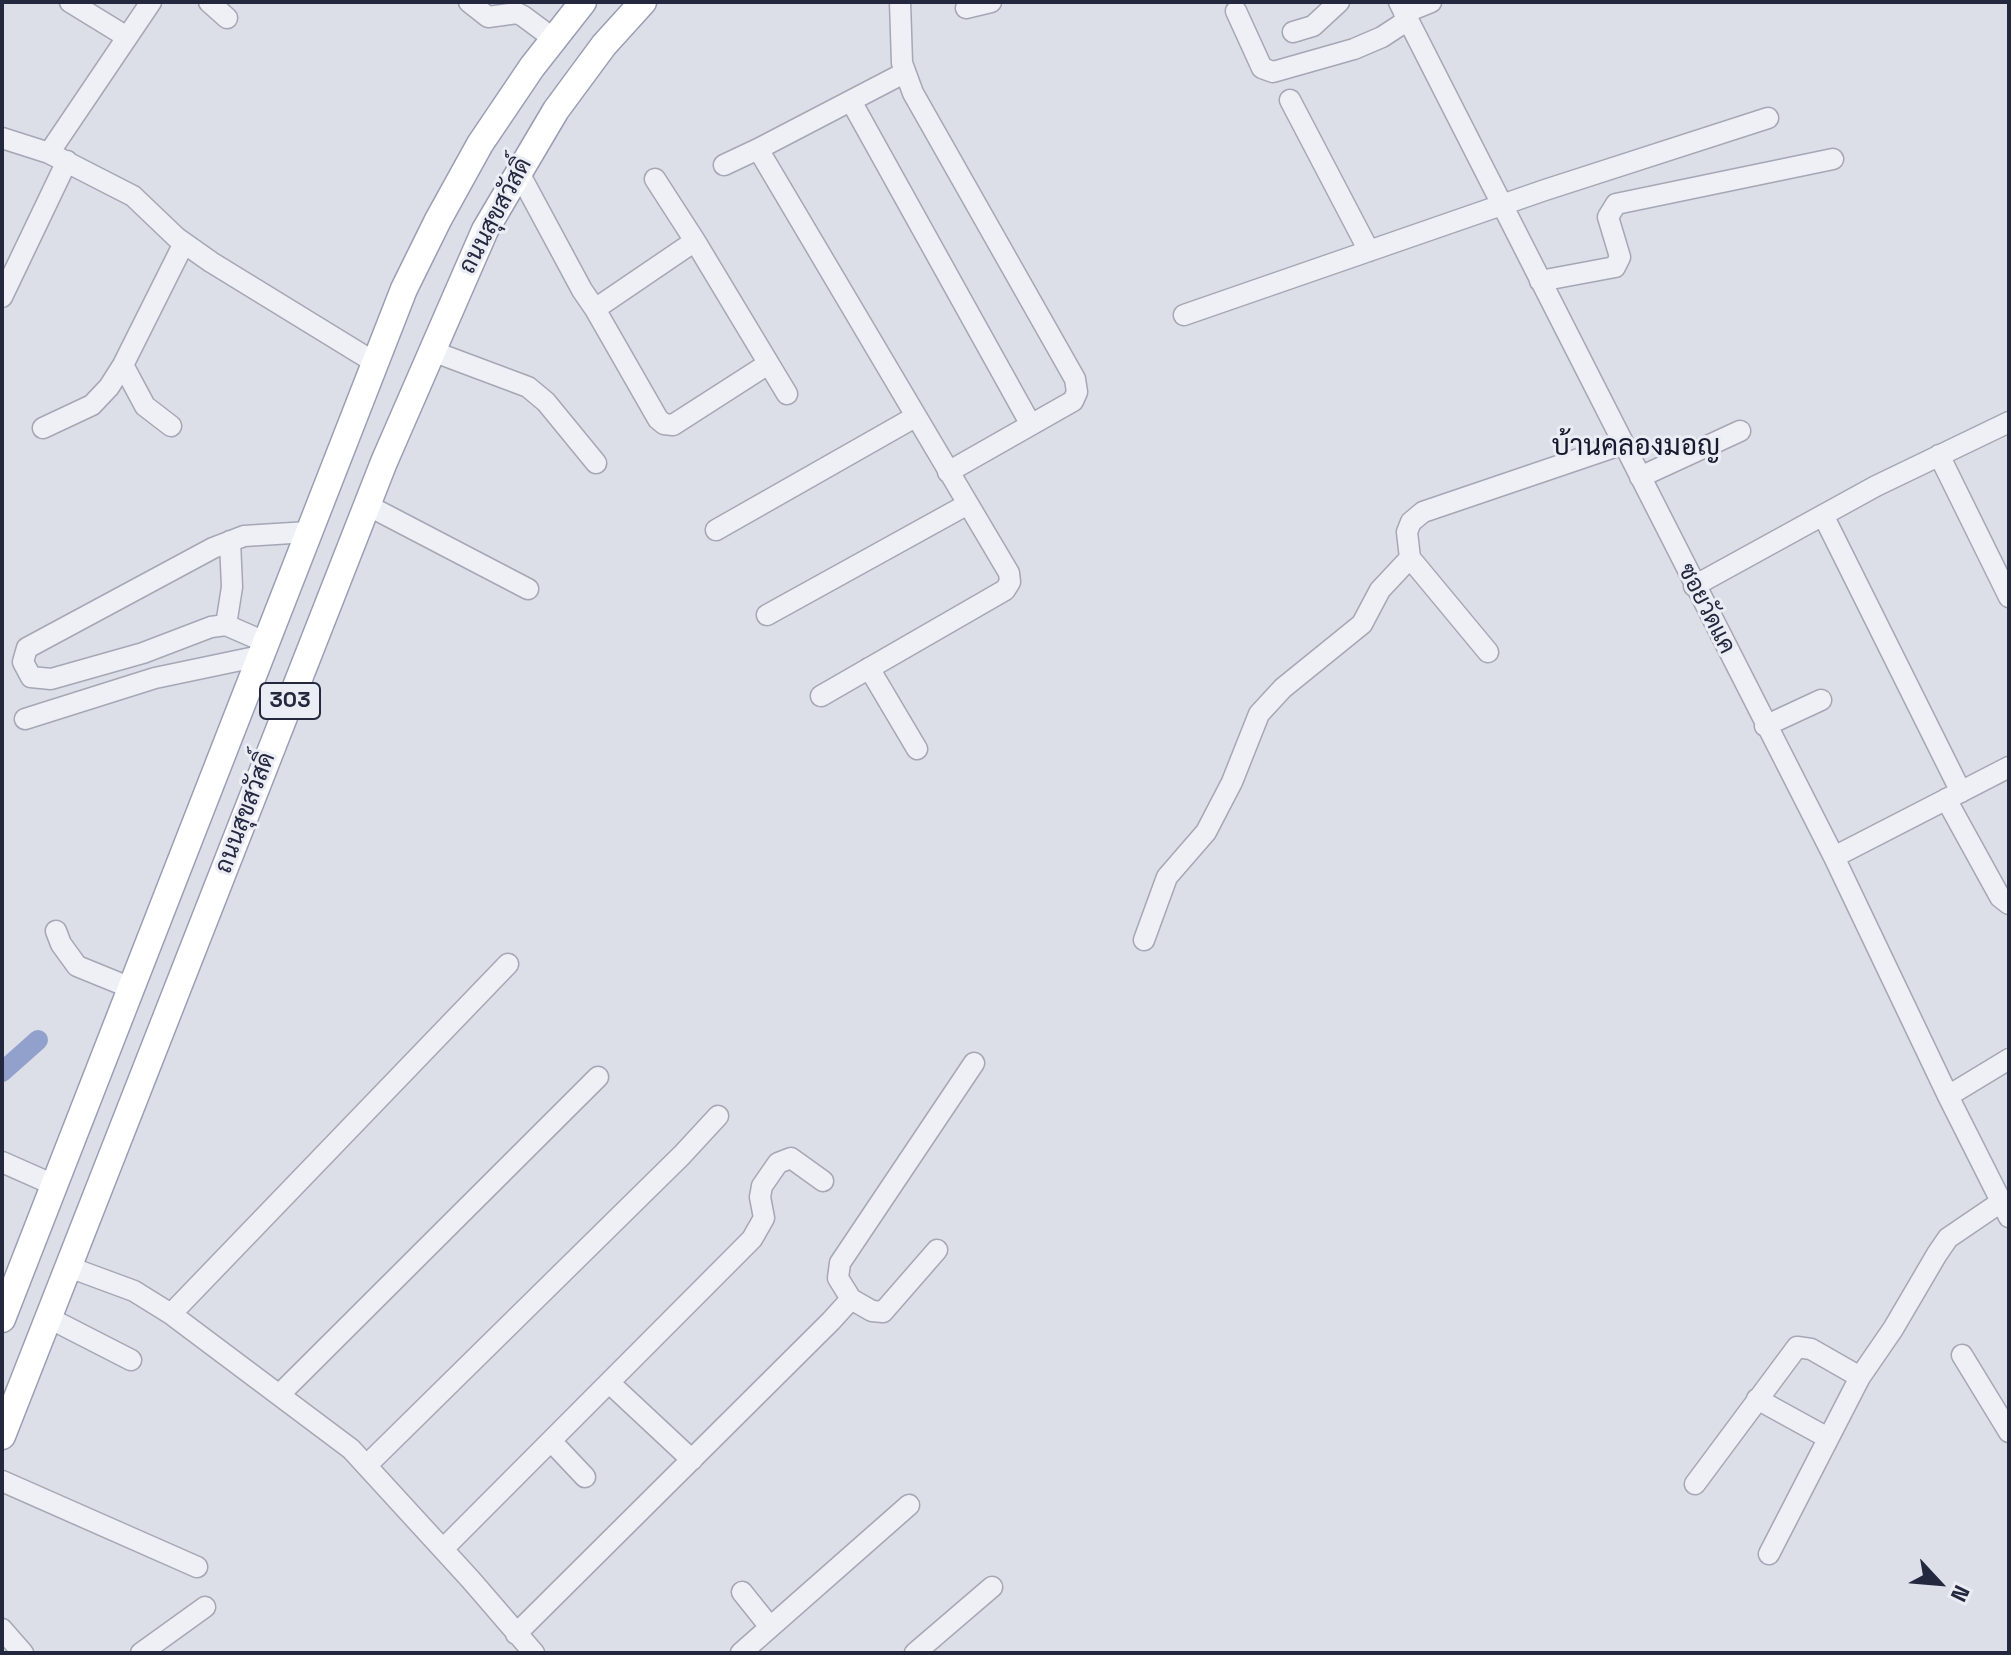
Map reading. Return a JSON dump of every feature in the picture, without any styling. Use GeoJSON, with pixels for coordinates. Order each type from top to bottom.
{"type":"FeatureCollection","features":[{"type":"Feature","properties":{"kind":"main road","name":"ถนนสุขสวัสดิ์"},"geometry":{"type":"LineString","coordinates":[[2,1319],[11,1267],[54,1185],[374,362],[417,262],[480,144],[583,2]]}},
{"type":"Feature","properties":{"kind":"main road","name":"ถนนสุขสวัสดิ์"},"geometry":{"type":"LineString","coordinates":[[2,1436],[367,505],[485,230],[556,110],[604,45],[643,2]]}},
{"type":"Feature","properties":{"kind":"street"},"geometry":{"type":"LineString","coordinates":[[70,2],[127,37]]}},
{"type":"Feature","properties":{"kind":"street"},"geometry":{"type":"LineString","coordinates":[[2,297],[58,157],[127,37],[151,2]]}},
{"type":"Feature","properties":{"kind":"street"},"geometry":{"type":"LineString","coordinates":[[209,2],[227,18]]}},
{"type":"Feature","properties":{"kind":"street"},"geometry":{"type":"LineString","coordinates":[[469,2],[488,17],[517,13],[554,39]]}},
{"type":"Feature","properties":{"kind":"street"},"geometry":{"type":"LineString","coordinates":[[900,2],[904,73],[962,182],[1075,379],[1077,392],[1073,401],[948,472]]}},
{"type":"Feature","properties":{"kind":"street"},"geometry":{"type":"LineString","coordinates":[[966,8],[991,2]]}},
{"type":"Feature","properties":{"kind":"street"},"geometry":{"type":"LineString","coordinates":[[1293,32],[1313,26],[1339,2]]}},
{"type":"Feature","properties":{"kind":"street"},"geometry":{"type":"LineString","coordinates":[[1236,11],[1262,68],[1273,72],[1354,49],[1382,37],[1404,12],[1431,2]]}},
{"type":"Feature","properties":{"kind":"street","name":"ซอยวัดแค"},"geometry":{"type":"LineString","coordinates":[[1404,12],[1834,857],[1948,1096],[2006,1208]]}},
{"type":"Feature","properties":{"kind":"street"},"geometry":{"type":"LineString","coordinates":[[724,165],[904,73]]}},
{"type":"Feature","properties":{"kind":"street"},"geometry":{"type":"LineString","coordinates":[[1290,100],[1369,251]]}},
{"type":"Feature","properties":{"kind":"street"},"geometry":{"type":"LineString","coordinates":[[851,101],[1031,425]]}},
{"type":"Feature","properties":{"kind":"street"},"geometry":{"type":"LineString","coordinates":[[1184,315],[1768,118]]}},
{"type":"Feature","properties":{"kind":"street"},"geometry":{"type":"LineString","coordinates":[[2,138],[58,157],[133,196],[184,243],[211,262],[374,362]]}},
{"type":"Feature","properties":{"kind":"street"},"geometry":{"type":"LineString","coordinates":[[758,149],[1009,573],[1010,582],[1005,590],[821,696]]}},
{"type":"Feature","properties":{"kind":"street"},"geometry":{"type":"LineString","coordinates":[[1540,281],[1615,267],[1620,257],[1608,217],[1616,204],[1833,159]]}},
{"type":"Feature","properties":{"kind":"street"},"geometry":{"type":"LineString","coordinates":[[518,171],[582,290],[658,419],[664,424],[673,425],[768,364]]}},
{"type":"Feature","properties":{"kind":"street"},"geometry":{"type":"LineString","coordinates":[[655,179],[787,394]]}},
{"type":"Feature","properties":{"kind":"street"},"geometry":{"type":"LineString","coordinates":[[595,309],[695,241]]}},
{"type":"Feature","properties":{"kind":"street"},"geometry":{"type":"LineString","coordinates":[[43,428],[92,405],[123,365],[184,243]]}},
{"type":"Feature","properties":{"kind":"street"},"geometry":{"type":"LineString","coordinates":[[432,351],[528,387],[546,402],[596,463]]}},
{"type":"Feature","properties":{"kind":"street"},"geometry":{"type":"LineString","coordinates":[[123,365],[145,406],[171,426]]}},
{"type":"Feature","properties":{"kind":"street"},"geometry":{"type":"LineString","coordinates":[[716,530],[915,417]]}},
{"type":"Feature","properties":{"kind":"street"},"geometry":{"type":"LineString","coordinates":[[1694,586],[1823,515],[2009,422]]}},
{"type":"Feature","properties":{"kind":"street"},"geometry":{"type":"LineString","coordinates":[[1640,477],[1740,431]]}},
{"type":"Feature","properties":{"kind":"street"},"geometry":{"type":"LineString","coordinates":[[1488,652],[1410,558],[1407,532],[1411,522],[1423,512],[1623,444]]}},
{"type":"Feature","properties":{"kind":"street"},"geometry":{"type":"LineString","coordinates":[[1939,455],[2009,597]]}},
{"type":"Feature","properties":{"kind":"street"},"geometry":{"type":"LineString","coordinates":[[767,615],[968,504]]}},
{"type":"Feature","properties":{"kind":"street"},"geometry":{"type":"LineString","coordinates":[[367,505],[528,589]]}},
{"type":"Feature","properties":{"kind":"street"},"geometry":{"type":"LineString","coordinates":[[1823,515],[2000,897],[2009,904]]}},
{"type":"Feature","properties":{"kind":"street"},"geometry":{"type":"LineString","coordinates":[[262,649],[226,625],[211,627],[99,667],[51,679],[31,677],[23,662],[27,648],[213,548],[260,534],[308,532]]}},
{"type":"Feature","properties":{"kind":"street"},"geometry":{"type":"LineString","coordinates":[[226,625],[232,587],[230,541]]}},
{"type":"Feature","properties":{"kind":"street"},"geometry":{"type":"LineString","coordinates":[[1144,940],[1167,877],[1206,832],[1232,782],[1259,714],[1283,688],[1362,624],[1380,590],[1410,558]]}},
{"type":"Feature","properties":{"kind":"street"},"geometry":{"type":"LineString","coordinates":[[25,719],[155,678],[262,649]]}},
{"type":"Feature","properties":{"kind":"street"},"geometry":{"type":"LineString","coordinates":[[869,668],[917,749]]}},
{"type":"Feature","properties":{"kind":"street"},"geometry":{"type":"LineString","coordinates":[[1765,726],[1821,700]]}},
{"type":"Feature","properties":{"kind":"street"},"geometry":{"type":"LineString","coordinates":[[1834,857],[2009,767]]}},
{"type":"Feature","properties":{"kind":"street"},"geometry":{"type":"LineString","coordinates":[[56,931],[61,944],[77,966],[131,988]]}},
{"type":"Feature","properties":{"kind":"street"},"geometry":{"type":"LineString","coordinates":[[171,1314],[508,964]]}},
{"type":"Feature","properties":{"kind":"street"},"geometry":{"type":"LineString","coordinates":[[1948,1096],[2009,1059]]}},
{"type":"Feature","properties":{"kind":"street"},"geometry":{"type":"LineString","coordinates":[[937,1250],[883,1312],[872,1311],[851,1299],[838,1278],[840,1263],[974,1063]]}},
{"type":"Feature","properties":{"kind":"street"},"geometry":{"type":"LineString","coordinates":[[280,1394],[598,1077]]}},
{"type":"Feature","properties":{"kind":"street"},"geometry":{"type":"LineString","coordinates":[[367,1465],[718,1116]]}},
{"type":"Feature","properties":{"kind":"street"},"geometry":{"type":"LineString","coordinates":[[443,1549],[752,1239],[764,1218],[760,1197],[762,1186],[778,1163],[791,1158],[823,1181]]}},
{"type":"Feature","properties":{"kind":"street"},"geometry":{"type":"LineString","coordinates":[[2,1162],[54,1185]]}},
{"type":"Feature","properties":{"kind":"street"},"geometry":{"type":"LineString","coordinates":[[1769,1554],[1860,1377],[1948,1238],[2006,1208]]}},
{"type":"Feature","properties":{"kind":"street"},"geometry":{"type":"LineString","coordinates":[[69,1267],[134,1291],[171,1314],[327,1429],[367,1465],[534,1653]]}},
{"type":"Feature","properties":{"kind":"street"},"geometry":{"type":"LineString","coordinates":[[516,1634],[851,1299]]}},
{"type":"Feature","properties":{"kind":"street"},"geometry":{"type":"LineString","coordinates":[[49,1318],[131,1360]]}},
{"type":"Feature","properties":{"kind":"street"},"geometry":{"type":"LineString","coordinates":[[1695,1484],[1797,1347],[1811,1349],[1860,1377]]}},
{"type":"Feature","properties":{"kind":"street"},"geometry":{"type":"LineString","coordinates":[[1962,1355],[2009,1432]]}},
{"type":"Feature","properties":{"kind":"street"},"geometry":{"type":"LineString","coordinates":[[617,1390],[692,1460]]}},
{"type":"Feature","properties":{"kind":"street"},"geometry":{"type":"LineString","coordinates":[[1757,1399],[1828,1438]]}},
{"type":"Feature","properties":{"kind":"street"},"geometry":{"type":"LineString","coordinates":[[551,1441],[585,1477]]}},
{"type":"Feature","properties":{"kind":"street"},"geometry":{"type":"LineString","coordinates":[[2,1481],[197,1567]]}},
{"type":"Feature","properties":{"kind":"street"},"geometry":{"type":"LineString","coordinates":[[741,1653],[909,1505]]}},
{"type":"Feature","properties":{"kind":"street"},"geometry":{"type":"LineString","coordinates":[[915,1653],[992,1587]]}},
{"type":"Feature","properties":{"kind":"street"},"geometry":{"type":"LineString","coordinates":[[742,1592],[770,1627]]}},
{"type":"Feature","properties":{"kind":"street"},"geometry":{"type":"LineString","coordinates":[[141,1653],[205,1607]]}},
{"type":"Feature","properties":{"kind":"street"},"geometry":{"type":"LineString","coordinates":[[2,1629],[23,1653]]}},
{"type":"Feature","properties":{"kind":"waterway"},"geometry":{"type":"LineString","coordinates":[[2,1072],[38,1040]]}},
{"type":"Feature","properties":{"kind":"district","name":"บ้านคลองมอญ"},"geometry":{"type":"Point","coordinates":[1636,447]}}]}
